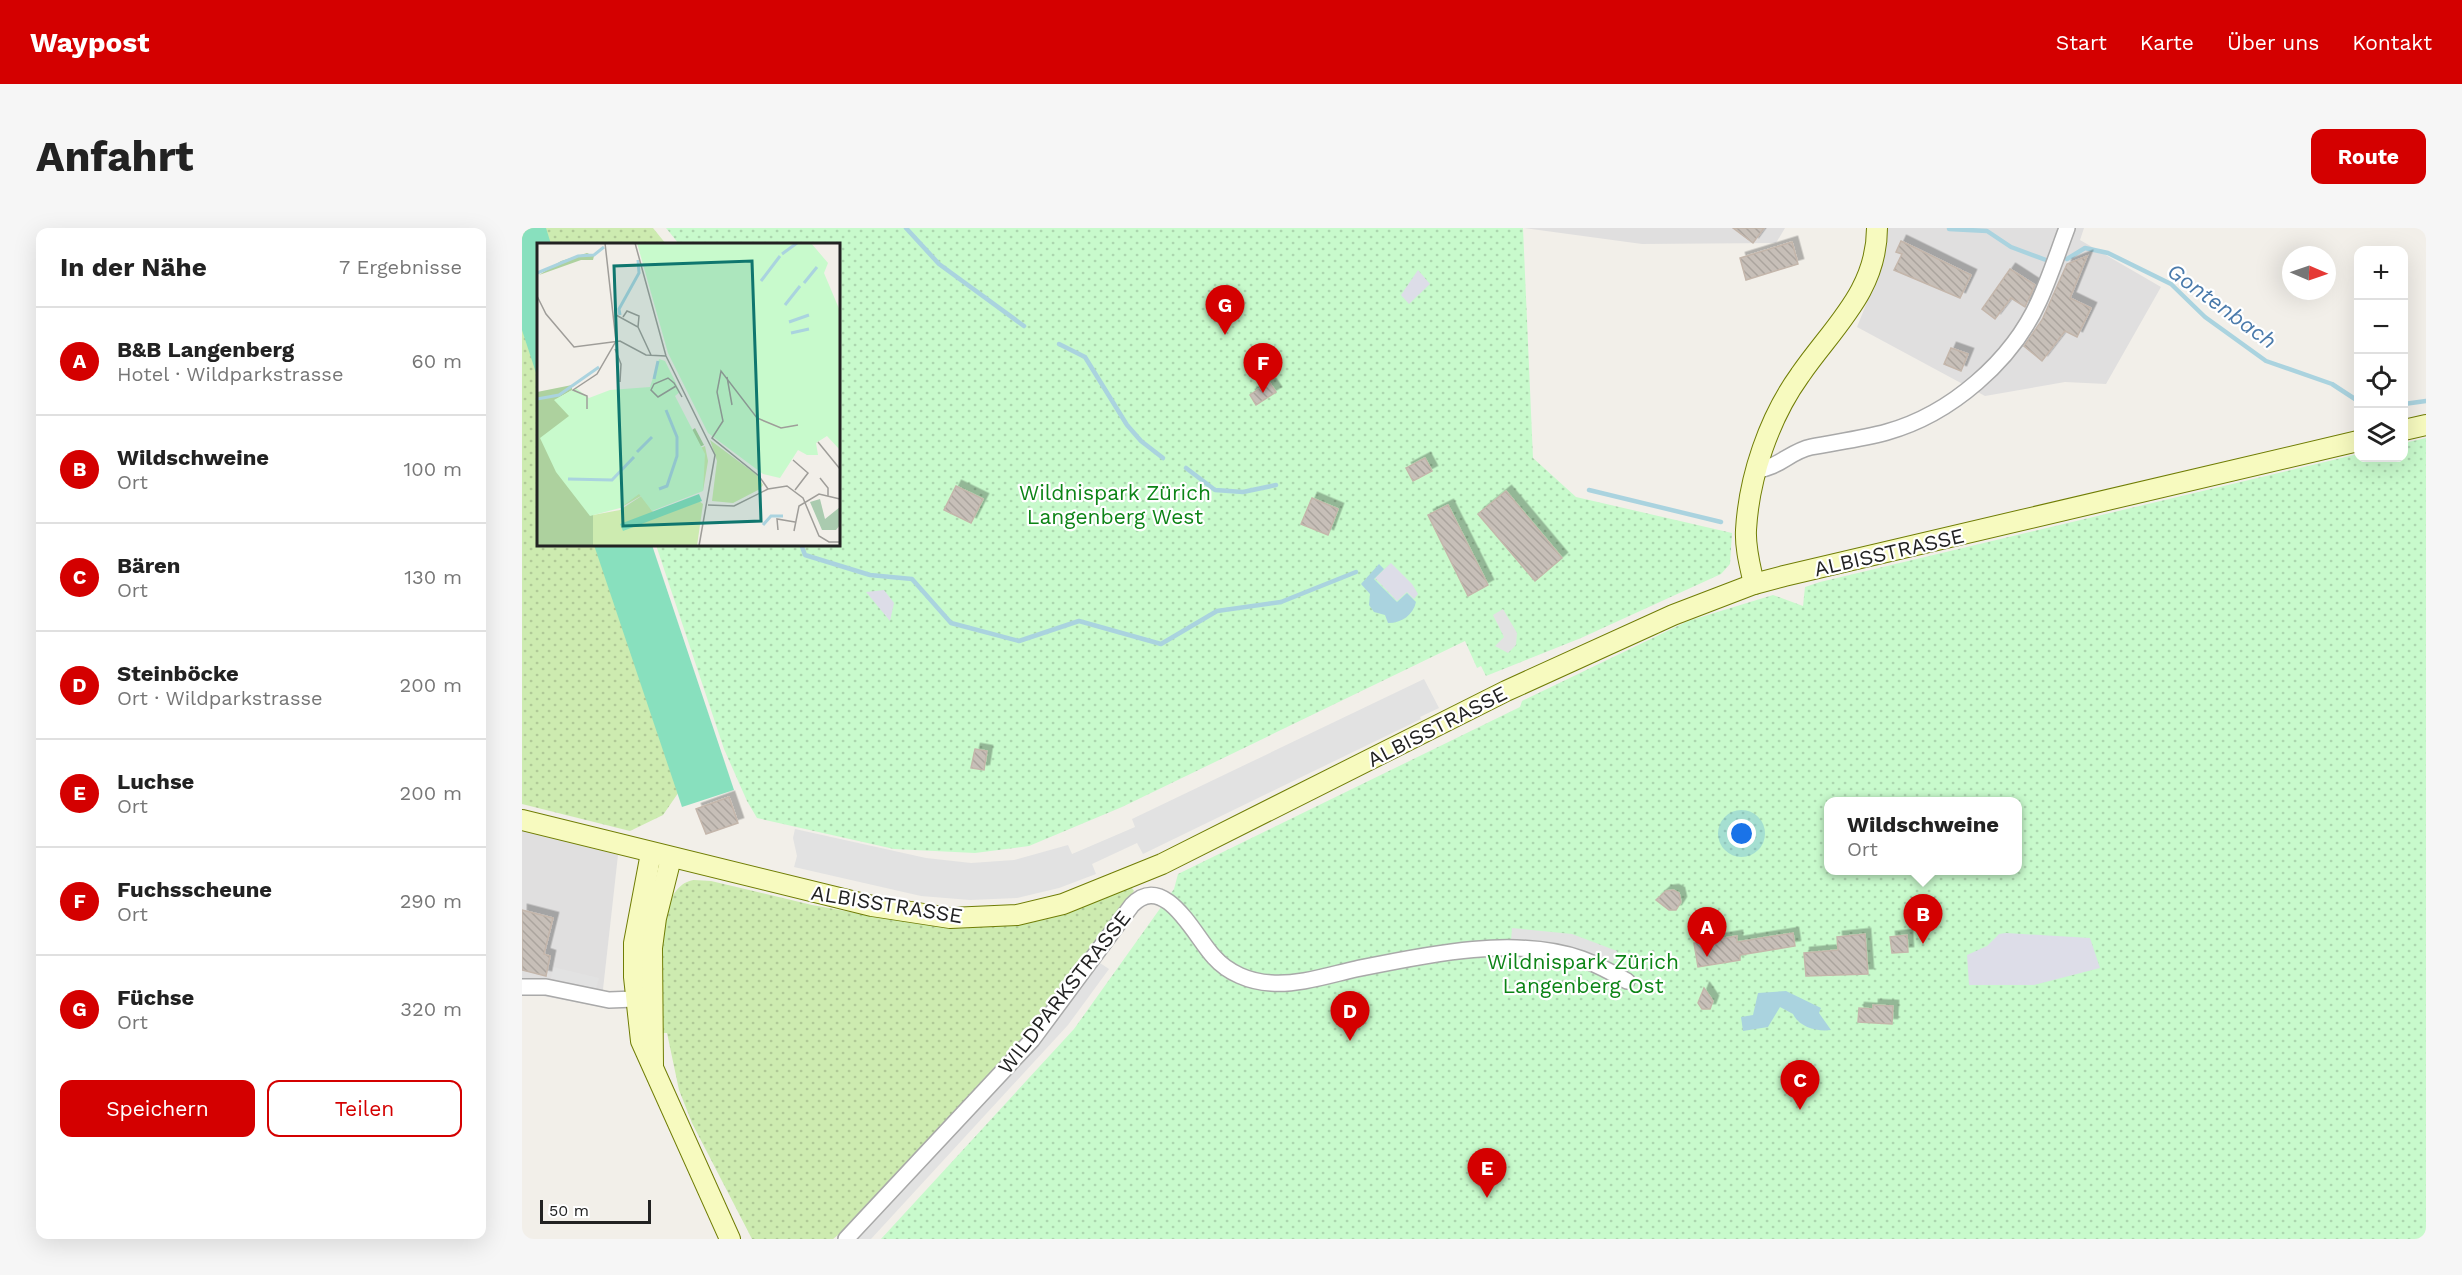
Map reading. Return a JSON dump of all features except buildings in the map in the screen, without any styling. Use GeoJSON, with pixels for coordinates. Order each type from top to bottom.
{"type":"FeatureCollection","features":[{"type":"Feature","properties":{"kind":"main road"},"geometry":{"type":"LineString","coordinates":[[1754,584],[1748,556],[1746,530],[1757,470],[1773,424],[1798,376],[1863,291],[1873,265],[1878,228]]}},
{"type":"Feature","properties":{"kind":"main road"},"geometry":{"type":"LineString","coordinates":[[2408,429],[2426,425]]}},
{"type":"Feature","properties":{"kind":"main road","name":"ALBISSTRASSE"},"geometry":{"type":"LineString","coordinates":[[522,820],[821,895],[929,916],[976,919],[1037,911],[1090,894],[1162,864],[1506,691],[1673,615],[1754,584],[2354,442]]}},
{"type":"Feature","properties":{"kind":"main road"},"geometry":{"type":"LineString","coordinates":[[651,853],[634,943],[653,1068],[678,1129],[730,1239]]}},
{"type":"Feature","properties":{"kind":"main road"},"geometry":{"type":"LineString","coordinates":[[644,998],[656,918],[671,858]]}},
{"type":"Feature","properties":{"kind":"street"},"geometry":{"type":"LineString","coordinates":[[1757,470],[1772,469],[1807,448],[1890,431],[1934,411],[1975,384],[1991,369],[2022,332],[2039,302],[2067,228]]}},
{"type":"Feature","properties":{"kind":"street","name":"WILDPARKSTRASSE"},"geometry":{"type":"LineString","coordinates":[[846,1239],[1032,1040],[1132,905],[1144,895],[1155,895],[1169,901],[1214,958],[1234,973],[1261,982],[1295,981],[1438,954],[1479,950],[1547,951],[1580,958],[1627,981]]}},
{"type":"Feature","properties":{"kind":"street"},"geometry":{"type":"LineString","coordinates":[[522,987],[546,987],[609,1000],[644,998]]}},
{"type":"Feature","properties":{"kind":"shaded area"},"geometry":{"type":"Polygon","coordinates":[[[1524,228],[1785,228],[1776,243],[1642,244],[1524,228]]]}},
{"type":"Feature","properties":{"kind":"shaded area"},"geometry":{"type":"Polygon","coordinates":[[[1886,228],[2084,228],[2080,240],[2161,287],[2106,384],[2065,382],[1985,396],[1857,327],[1883,262],[1886,228]]]}},
{"type":"Feature","properties":{"kind":"shaded area"},"geometry":{"type":"Polygon","coordinates":[[[1418,270],[1430,284],[1409,304],[1401,295],[1418,270]]]}},
{"type":"Feature","properties":{"kind":"shaded area"},"geometry":{"type":"Polygon","coordinates":[[[1391,563],[1412,584],[1418,594],[1414,599],[1407,592],[1397,601],[1375,578],[1391,563]]]}},
{"type":"Feature","properties":{"kind":"shaded area"},"geometry":{"type":"Polygon","coordinates":[[[884,590],[894,603],[890,621],[866,592],[884,590]]]}},
{"type":"Feature","properties":{"kind":"shaded area"},"geometry":{"type":"Polygon","coordinates":[[[1503,609],[1517,633],[1516,645],[1508,653],[1495,646],[1504,637],[1493,615],[1503,609]]]}},
{"type":"Feature","properties":{"kind":"shaded area"},"geometry":{"type":"Polygon","coordinates":[[[1424,679],[1439,708],[1420,717],[1421,719],[1143,854],[1137,843],[1092,864],[1096,874],[1059,888],[1017,898],[970,900],[921,896],[794,867],[797,856],[793,838],[795,829],[926,858],[971,863],[1014,860],[1068,845],[1072,854],[1135,827],[1132,819],[1424,679]]]}},
{"type":"Feature","properties":{"kind":"shaded area"},"geometry":{"type":"Polygon","coordinates":[[[522,830],[618,855],[601,1007],[522,992],[522,830]]]}},
{"type":"Feature","properties":{"kind":"shaded area"},"geometry":{"type":"Polygon","coordinates":[[[1512,928],[1572,934],[1617,951],[1613,962],[1559,944],[1511,941],[1512,928]]]}},
{"type":"Feature","properties":{"kind":"shaded area"},"geometry":{"type":"Polygon","coordinates":[[[1999,934],[2090,938],[2100,968],[2034,985],[1969,985],[1967,955],[1987,946],[1999,934]]]}},
{"type":"Feature","properties":{"kind":"shaded area"},"geometry":{"type":"Polygon","coordinates":[[[1100,963],[1109,969],[1068,1025],[871,1239],[858,1239],[1046,1034],[1100,963]]]}},
{"type":"Feature","properties":{"kind":"shaded area"},"geometry":{"type":"Polygon","coordinates":[[[553,967],[599,978],[596,989],[551,978],[553,967]]]}},
{"type":"Feature","properties":{"kind":"green space"},"geometry":{"type":"Polygon","coordinates":[[[522,228],[653,228],[665,243],[537,243],[537,546],[645,546],[683,786],[663,815],[630,831],[522,804],[522,228]]]}},
{"type":"Feature","properties":{"kind":"green space"},"geometry":{"type":"Polygon","coordinates":[[[522,228],[546,228],[551,243],[537,243],[537,376],[522,330],[522,228]]]}},
{"type":"Feature","properties":{"kind":"green space","name":"Wildnispark Zürich Langenberg West"},"geometry":{"type":"Polygon","coordinates":[[[666,228],[1523,228],[1533,458],[1576,497],[1732,533],[1730,564],[1721,574],[1581,638],[1486,676],[1481,666],[1477,668],[1465,641],[1122,807],[1029,846],[975,853],[894,849],[757,818],[724,749],[656,546],[840,546],[840,243],[678,243],[666,228]]]}},
{"type":"Feature","properties":{"kind":"green space","name":"Wildnispark Zürich Langenberg Ost"},"geometry":{"type":"Polygon","coordinates":[[[2426,438],[2426,1239],[881,1239],[1074,1029],[1174,889],[1178,874],[1520,707],[1522,701],[1688,621],[1773,595],[1803,606],[1805,587],[2354,455],[2354,462],[2408,462],[2408,442],[2426,438]]]}},
{"type":"Feature","properties":{"kind":"green space"},"geometry":{"type":"Polygon","coordinates":[[[594,546],[652,546],[734,790],[682,807],[594,546]]]}},
{"type":"Feature","properties":{"kind":"green space"},"geometry":{"type":"Polygon","coordinates":[[[694,880],[711,881],[812,905],[884,918],[975,927],[1010,924],[1130,885],[1134,891],[1028,1034],[859,1218],[833,1239],[752,1239],[692,1123],[679,1090],[667,1033],[662,1033],[660,971],[664,922],[670,902],[680,887],[694,880]]]}},
{"type":"Feature","properties":{"kind":"water"},"geometry":{"type":"Polygon","coordinates":[[[1379,564],[1384,569],[1374,579],[1397,602],[1407,593],[1416,602],[1410,614],[1398,622],[1388,623],[1385,615],[1374,612],[1369,605],[1370,594],[1361,584],[1379,564]]]}},
{"type":"Feature","properties":{"kind":"water"},"geometry":{"type":"Polygon","coordinates":[[[1786,991],[1821,1008],[1819,1013],[1831,1030],[1809,1028],[1793,1014],[1780,1007],[1768,1027],[1743,1031],[1741,1017],[1753,1015],[1758,993],[1786,991]]]}},
{"type":"Feature","properties":{"kind":"waterway"},"geometry":{"type":"LineString","coordinates":[[906,228],[939,264],[1024,326]]}},
{"type":"Feature","properties":{"kind":"waterway","name":"Gontenbach"},"geometry":{"type":"LineString","coordinates":[[1949,229],[1987,231],[2011,247],[2046,260]]}},
{"type":"Feature","properties":{"kind":"waterway","name":"Gontenbach"},"geometry":{"type":"LineString","coordinates":[[2067,259],[2085,248],[2108,253],[2171,284],[2205,317],[2266,361],[2332,384],[2354,398]]}},
{"type":"Feature","properties":{"kind":"waterway"},"geometry":{"type":"LineString","coordinates":[[1059,344],[1085,357],[1127,425],[1141,441],[1163,458]]}},
{"type":"Feature","properties":{"kind":"waterway","name":"Gontenbach"},"geometry":{"type":"LineString","coordinates":[[2408,403],[2426,401]]}},
{"type":"Feature","properties":{"kind":"waterway"},"geometry":{"type":"LineString","coordinates":[[1186,468],[1215,490],[1243,492],[1276,485]]}},
{"type":"Feature","properties":{"kind":"waterway"},"geometry":{"type":"LineString","coordinates":[[1589,490],[1721,522]]}},
{"type":"Feature","properties":{"kind":"waterway"},"geometry":{"type":"LineString","coordinates":[[802,546],[805,555],[870,575],[912,579],[951,623],[1019,641],[1079,621],[1161,644],[1217,611],[1281,602],[1356,572]]}},
{"type":"Feature","properties":{"kind":"place","name":"Füchse"},"geometry":{"type":"Point","coordinates":[1225,335]}},
{"type":"Feature","properties":{"kind":"place","name":"Fuchsscheune"},"geometry":{"type":"Point","coordinates":[1263,393]}},
{"type":"Feature","properties":{"kind":"place","name":"Wildschweine"},"geometry":{"type":"Point","coordinates":[1923,944]}},
{"type":"Feature","properties":{"kind":"place","name":"B&B Langenberg"},"geometry":{"type":"Point","coordinates":[1707,957]}},
{"type":"Feature","properties":{"kind":"place","name":"Steinböcke"},"geometry":{"type":"Point","coordinates":[1350,1041]}},
{"type":"Feature","properties":{"kind":"place","name":"Bären"},"geometry":{"type":"Point","coordinates":[1800,1110]}},
{"type":"Feature","properties":{"kind":"place","name":"Luchse"},"geometry":{"type":"Point","coordinates":[1487,1198]}}]}
